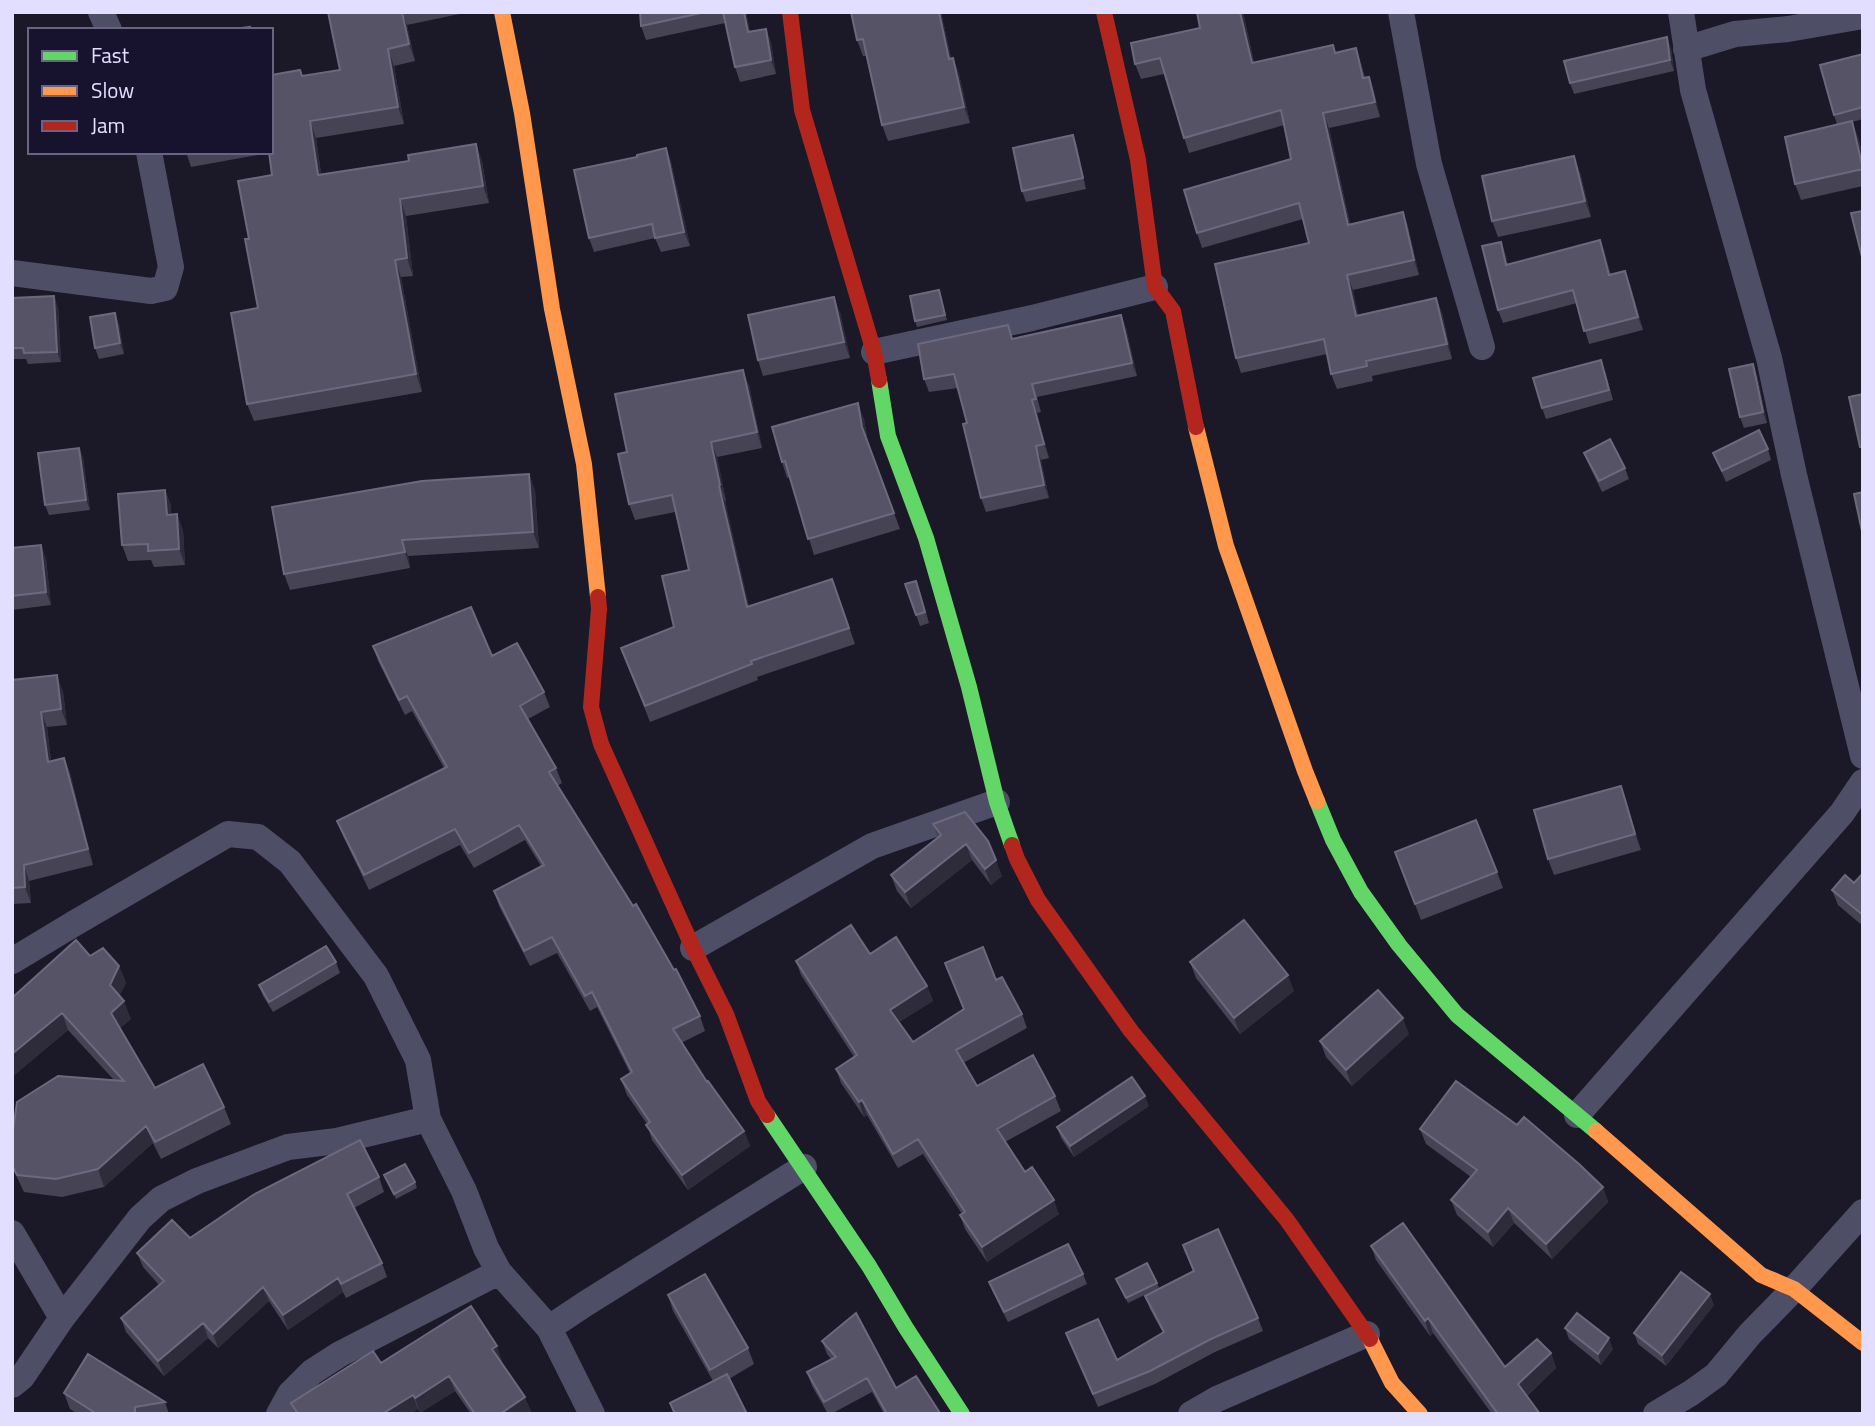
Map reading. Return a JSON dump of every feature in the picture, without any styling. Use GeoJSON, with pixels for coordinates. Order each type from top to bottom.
{"type":"FeatureCollection","features":[{"type":"Feature","properties":{"kind":"street"},"geometry":{"type":"LineString","coordinates":[[101,12],[108,28]]}},
{"type":"Feature","properties":{"kind":"street"},"geometry":{"type":"LineString","coordinates":[[502,12],[522,113],[552,310],[584,464],[599,609],[591,707],[601,744],[693,948],[726,1014],[758,1101],[869,1266],[962,1414]]}},
{"type":"Feature","properties":{"kind":"street"},"geometry":{"type":"LineString","coordinates":[[790,12],[802,110],[874,352],[888,436],[926,538],[969,687],[997,802],[1017,859],[1038,900],[1131,1031],[1287,1220],[1367,1334],[1392,1383],[1420,1414]]}},
{"type":"Feature","properties":{"kind":"street"},"geometry":{"type":"LineString","coordinates":[[1104,12],[1138,160],[1155,287],[1173,310],[1193,416],[1226,546],[1306,771],[1333,840],[1361,892],[1392,936],[1457,1015],[1761,1275],[1794,1289],[1863,1343]]}},
{"type":"Feature","properties":{"kind":"street"},"geometry":{"type":"LineString","coordinates":[[1401,12],[1429,164],[1482,347]]}},
{"type":"Feature","properties":{"kind":"street"},"geometry":{"type":"LineString","coordinates":[[1681,12],[1693,90],[1769,358],[1794,475],[1863,756]]}},
{"type":"Feature","properties":{"kind":"street"},"geometry":{"type":"LineString","coordinates":[[1686,49],[1735,34],[1788,29],[1863,16]]}},
{"type":"Feature","properties":{"kind":"street"},"geometry":{"type":"LineString","coordinates":[[12,274],[151,291],[165,288],[172,267],[149,154]]}},
{"type":"Feature","properties":{"kind":"street"},"geometry":{"type":"LineString","coordinates":[[874,352],[1032,318],[1155,287]]}},
{"type":"Feature","properties":{"kind":"street"},"geometry":{"type":"LineString","coordinates":[[1577,1115],[1842,813],[1863,782]]}},
{"type":"Feature","properties":{"kind":"street"},"geometry":{"type":"LineString","coordinates":[[693,948],[872,846],[997,802]]}},
{"type":"Feature","properties":{"kind":"street"},"geometry":{"type":"LineString","coordinates":[[12,961],[229,834],[258,837],[290,862],[376,976],[418,1060],[428,1119],[464,1191],[486,1248],[499,1272],[549,1328],[592,1414]]}},
{"type":"Feature","properties":{"kind":"street"},"geometry":{"type":"LineString","coordinates":[[12,1385],[22,1377],[62,1318],[140,1218],[161,1199],[197,1181],[288,1147],[337,1141],[428,1119]]}},
{"type":"Feature","properties":{"kind":"street"},"geometry":{"type":"LineString","coordinates":[[549,1328],[804,1167]]}},
{"type":"Feature","properties":{"kind":"street"},"geometry":{"type":"LineString","coordinates":[[1656,1414],[1716,1375],[1750,1334],[1863,1212]]}},
{"type":"Feature","properties":{"kind":"street"},"geometry":{"type":"LineString","coordinates":[[12,1234],[62,1318]]}},
{"type":"Feature","properties":{"kind":"street"},"geometry":{"type":"LineString","coordinates":[[279,1414],[290,1394],[312,1372],[340,1354],[499,1272]]}},
{"type":"Feature","properties":{"kind":"street"},"geometry":{"type":"LineString","coordinates":[[1191,1414],[1217,1399],[1367,1334]]}},
{"type":"Feature","properties":{"kind":"building"},"geometry":{"type":"Polygon","coordinates":[[[328,12],[402,12],[409,44],[388,49],[398,107],[310,121],[318,175],[409,161],[408,155],[476,144],[483,186],[400,199],[407,258],[395,260],[416,374],[247,404],[231,313],[258,308],[245,239],[249,239],[238,181],[272,175],[269,154],[273,154],[273,75],[300,70],[302,76],[340,70],[328,12]]]}},
{"type":"Feature","properties":{"kind":"building"},"geometry":{"type":"Polygon","coordinates":[[[640,12],[706,12],[641,26],[640,12]]]}},
{"type":"Feature","properties":{"kind":"building"},"geometry":{"type":"Polygon","coordinates":[[[723,12],[744,12],[748,32],[766,29],[771,60],[735,67],[723,12]]]}},
{"type":"Feature","properties":{"kind":"building"},"geometry":{"type":"Polygon","coordinates":[[[851,12],[939,12],[949,59],[953,58],[964,107],[882,125],[863,39],[857,40],[851,12]]]}},
{"type":"Feature","properties":{"kind":"building"},"geometry":{"type":"Polygon","coordinates":[[[1197,12],[1240,12],[1252,63],[1333,45],[1335,53],[1356,48],[1363,78],[1369,77],[1375,102],[1323,113],[1348,225],[1403,212],[1414,260],[1347,275],[1356,316],[1436,298],[1447,344],[1366,361],[1367,366],[1331,374],[1324,339],[1236,358],[1215,264],[1309,243],[1299,203],[1197,233],[1184,190],[1291,159],[1281,110],[1184,138],[1160,58],[1135,64],[1131,43],[1200,28],[1197,12]]]}},
{"type":"Feature","properties":{"kind":"building"},"geometry":{"type":"Polygon","coordinates":[[[1667,37],[1670,60],[1570,83],[1564,61],[1667,37]]]}},
{"type":"Feature","properties":{"kind":"building"},"geometry":{"type":"Polygon","coordinates":[[[1863,54],[1863,107],[1834,115],[1820,65],[1863,54]]]}},
{"type":"Feature","properties":{"kind":"building"},"geometry":{"type":"Polygon","coordinates":[[[1852,121],[1863,169],[1795,184],[1785,137],[1852,121]]]}},
{"type":"Feature","properties":{"kind":"building"},"geometry":{"type":"Polygon","coordinates":[[[1073,135],[1083,178],[1022,191],[1013,148],[1073,135]]]}},
{"type":"Feature","properties":{"kind":"building"},"geometry":{"type":"Polygon","coordinates":[[[666,148],[684,232],[655,238],[652,224],[589,238],[574,170],[666,148]]]}},
{"type":"Feature","properties":{"kind":"building"},"geometry":{"type":"Polygon","coordinates":[[[1574,156],[1585,201],[1492,221],[1482,176],[1574,156]]]}},
{"type":"Feature","properties":{"kind":"building"},"geometry":{"type":"Polygon","coordinates":[[[1863,211],[1863,261],[1851,213],[1863,211]]]}},
{"type":"Feature","properties":{"kind":"building"},"geometry":{"type":"Polygon","coordinates":[[[1600,240],[1609,275],[1625,271],[1638,317],[1584,331],[1573,290],[1498,310],[1482,246],[1501,242],[1506,265],[1600,240]]]}},
{"type":"Feature","properties":{"kind":"building"},"geometry":{"type":"Polygon","coordinates":[[[939,290],[945,315],[915,321],[910,296],[939,290]]]}},
{"type":"Feature","properties":{"kind":"building"},"geometry":{"type":"Polygon","coordinates":[[[54,296],[57,352],[24,353],[23,348],[12,348],[12,298],[54,296]]]}},
{"type":"Feature","properties":{"kind":"building"},"geometry":{"type":"Polygon","coordinates":[[[834,297],[844,342],[758,360],[748,315],[834,297]]]}},
{"type":"Feature","properties":{"kind":"building"},"geometry":{"type":"Polygon","coordinates":[[[115,313],[120,343],[95,348],[90,317],[115,313]]]}},
{"type":"Feature","properties":{"kind":"building"},"geometry":{"type":"Polygon","coordinates":[[[1121,315],[1132,363],[1032,384],[1036,399],[1032,400],[1044,444],[1036,446],[1044,485],[981,498],[963,424],[967,423],[954,374],[924,379],[918,344],[1008,325],[1012,339],[1121,315]]]}},
{"type":"Feature","properties":{"kind":"building"},"geometry":{"type":"Polygon","coordinates":[[[1601,360],[1609,390],[1542,408],[1533,378],[1601,360]]]}},
{"type":"Feature","properties":{"kind":"building"},"geometry":{"type":"Polygon","coordinates":[[[1753,364],[1763,412],[1740,417],[1729,369],[1753,364]]]}},
{"type":"Feature","properties":{"kind":"building"},"geometry":{"type":"Polygon","coordinates":[[[743,370],[757,432],[711,442],[747,607],[832,579],[849,628],[751,661],[752,664],[645,706],[621,648],[674,627],[662,576],[689,570],[672,495],[629,504],[618,454],[627,452],[615,394],[743,370]]]}},
{"type":"Feature","properties":{"kind":"building"},"geometry":{"type":"Polygon","coordinates":[[[1863,394],[1863,447],[1860,447],[1849,397],[1863,394]]]}},
{"type":"Feature","properties":{"kind":"building"},"geometry":{"type":"Polygon","coordinates":[[[858,403],[862,427],[894,513],[808,539],[772,427],[858,403]]]}},
{"type":"Feature","properties":{"kind":"building"},"geometry":{"type":"Polygon","coordinates":[[[1759,430],[1768,449],[1722,471],[1713,453],[1759,430]]]}},
{"type":"Feature","properties":{"kind":"building"},"geometry":{"type":"Polygon","coordinates":[[[1610,439],[1625,468],[1599,481],[1584,453],[1610,439]]]}},
{"type":"Feature","properties":{"kind":"building"},"geometry":{"type":"Polygon","coordinates":[[[79,448],[86,500],[45,505],[38,453],[79,448]]]}},
{"type":"Feature","properties":{"kind":"building"},"geometry":{"type":"Polygon","coordinates":[[[529,474],[533,532],[402,540],[405,552],[284,574],[272,507],[422,481],[529,474]]]}},
{"type":"Feature","properties":{"kind":"building"},"geometry":{"type":"Polygon","coordinates":[[[165,490],[167,515],[177,514],[179,549],[148,551],[148,544],[122,545],[118,494],[165,490]]]}},
{"type":"Feature","properties":{"kind":"building"},"geometry":{"type":"Polygon","coordinates":[[[1863,492],[1863,536],[1854,494],[1863,492]]]}},
{"type":"Feature","properties":{"kind":"building"},"geometry":{"type":"Polygon","coordinates":[[[41,545],[46,592],[12,596],[12,548],[41,545]]]}},
{"type":"Feature","properties":{"kind":"building"},"geometry":{"type":"Polygon","coordinates":[[[916,581],[925,612],[916,615],[905,584],[916,581]]]}},
{"type":"Feature","properties":{"kind":"building"},"geometry":{"type":"Polygon","coordinates":[[[471,607],[492,656],[517,643],[544,692],[520,706],[556,768],[549,772],[633,906],[636,904],[674,970],[676,969],[700,1016],[673,1029],[707,1082],[744,1131],[682,1175],[646,1125],[650,1122],[621,1079],[632,1072],[592,992],[585,996],[552,937],[524,951],[494,891],[544,865],[519,825],[469,853],[455,829],[364,875],[337,821],[447,767],[407,696],[399,700],[373,646],[471,607]]]}},
{"type":"Feature","properties":{"kind":"building"},"geometry":{"type":"Polygon","coordinates":[[[57,675],[61,709],[41,712],[48,762],[64,758],[88,849],[24,865],[25,887],[12,888],[12,680],[57,675]]]}},
{"type":"Feature","properties":{"kind":"building"},"geometry":{"type":"Polygon","coordinates":[[[1621,786],[1635,834],[1548,859],[1534,810],[1621,786]]]}},
{"type":"Feature","properties":{"kind":"building"},"geometry":{"type":"Polygon","coordinates":[[[965,812],[988,841],[996,860],[985,869],[966,844],[905,892],[891,875],[941,835],[933,824],[965,812]]]}},
{"type":"Feature","properties":{"kind":"building"},"geometry":{"type":"Polygon","coordinates":[[[1476,820],[1497,872],[1415,904],[1395,852],[1476,820]]]}},
{"type":"Feature","properties":{"kind":"building"},"geometry":{"type":"Polygon","coordinates":[[[1863,873],[1863,915],[1832,890],[1845,875],[1854,883],[1863,873]]]}},
{"type":"Feature","properties":{"kind":"building"},"geometry":{"type":"Polygon","coordinates":[[[1244,920],[1288,975],[1234,1018],[1190,962],[1244,920]]]}},
{"type":"Feature","properties":{"kind":"building"},"geometry":{"type":"Polygon","coordinates":[[[851,925],[870,954],[896,937],[927,986],[890,1010],[913,1042],[964,1009],[945,963],[983,947],[996,980],[1002,977],[1022,1014],[956,1050],[977,1086],[1033,1055],[1055,1096],[997,1129],[1025,1172],[1032,1167],[1054,1200],[982,1247],[960,1215],[965,1212],[918,1139],[893,1154],[862,1100],[859,1102],[836,1069],[857,1055],[796,961],[851,925]]]}},
{"type":"Feature","properties":{"kind":"building"},"geometry":{"type":"Polygon","coordinates":[[[76,940],[90,956],[103,948],[119,966],[110,985],[124,1001],[111,1013],[155,1088],[203,1064],[224,1107],[155,1142],[146,1126],[98,1169],[56,1179],[17,1175],[12,1165],[12,1136],[17,1102],[58,1076],[124,1081],[62,1013],[12,1054],[12,998],[76,940]]]}},
{"type":"Feature","properties":{"kind":"building"},"geometry":{"type":"Polygon","coordinates":[[[326,946],[336,962],[269,1002],[259,985],[326,946]]]}},
{"type":"Feature","properties":{"kind":"building"},"geometry":{"type":"Polygon","coordinates":[[[1378,990],[1403,1018],[1346,1070],[1320,1041],[1378,990]]]}},
{"type":"Feature","properties":{"kind":"building"},"geometry":{"type":"Polygon","coordinates":[[[1132,1077],[1145,1096],[1070,1146],[1057,1127],[1132,1077]]]}},
{"type":"Feature","properties":{"kind":"building"},"geometry":{"type":"Polygon","coordinates":[[[1456,1081],[1517,1125],[1524,1117],[1603,1187],[1546,1244],[1508,1208],[1488,1232],[1451,1200],[1477,1170],[1420,1129],[1456,1081]]]}},
{"type":"Feature","properties":{"kind":"building"},"geometry":{"type":"Polygon","coordinates":[[[360,1140],[379,1177],[347,1194],[382,1263],[341,1284],[338,1278],[283,1315],[263,1287],[213,1334],[203,1323],[158,1361],[121,1318],[164,1281],[137,1253],[172,1220],[190,1238],[253,1195],[360,1140]]]}},
{"type":"Feature","properties":{"kind":"building"},"geometry":{"type":"Polygon","coordinates":[[[405,1164],[415,1182],[394,1194],[384,1175],[405,1164]]]}},
{"type":"Feature","properties":{"kind":"building"},"geometry":{"type":"Polygon","coordinates":[[[1403,1223],[1505,1367],[1537,1339],[1551,1353],[1518,1384],[1540,1414],[1498,1414],[1428,1318],[1425,1321],[1371,1246],[1403,1223]]]}},
{"type":"Feature","properties":{"kind":"building"},"geometry":{"type":"Polygon","coordinates":[[[1218,1229],[1258,1318],[1150,1371],[1093,1394],[1066,1333],[1098,1319],[1117,1360],[1164,1332],[1145,1296],[1194,1271],[1183,1245],[1218,1229]]]}},
{"type":"Feature","properties":{"kind":"building"},"geometry":{"type":"Polygon","coordinates":[[[1068,1244],[1083,1274],[1004,1312],[989,1282],[1068,1244]]]}},
{"type":"Feature","properties":{"kind":"building"},"geometry":{"type":"Polygon","coordinates":[[[1147,1263],[1157,1283],[1126,1298],[1116,1279],[1147,1263]]]}},
{"type":"Feature","properties":{"kind":"building"},"geometry":{"type":"Polygon","coordinates":[[[1681,1272],[1710,1294],[1662,1355],[1634,1333],[1681,1272]]]}},
{"type":"Feature","properties":{"kind":"building"},"geometry":{"type":"Polygon","coordinates":[[[705,1274],[748,1348],[710,1370],[668,1295],[705,1274]]]}},
{"type":"Feature","properties":{"kind":"building"},"geometry":{"type":"Polygon","coordinates":[[[471,1306],[497,1346],[492,1349],[525,1397],[500,1414],[475,1414],[449,1376],[415,1398],[413,1395],[382,1414],[298,1414],[291,1403],[373,1351],[381,1363],[471,1306]]]}},
{"type":"Feature","properties":{"kind":"building"},"geometry":{"type":"Polygon","coordinates":[[[856,1313],[896,1388],[916,1376],[939,1414],[887,1414],[867,1378],[824,1402],[807,1372],[836,1357],[822,1341],[856,1313]]]}},
{"type":"Feature","properties":{"kind":"building"},"geometry":{"type":"Polygon","coordinates":[[[1577,1313],[1609,1338],[1598,1354],[1565,1328],[1577,1313]]]}},
{"type":"Feature","properties":{"kind":"building"},"geometry":{"type":"Polygon","coordinates":[[[88,1354],[165,1402],[135,1407],[135,1414],[97,1414],[64,1393],[88,1354]]]}},
{"type":"Feature","properties":{"kind":"building"},"geometry":{"type":"Polygon","coordinates":[[[727,1374],[747,1414],[675,1414],[670,1403],[727,1374]]]}},
{"type":"Feature","properties":{"kind":"traffic: fast"},"geometry":{"type":"LineString","coordinates":[[879,380],[888,436],[926,538],[969,687],[997,802],[1012,845]]}},
{"type":"Feature","properties":{"kind":"traffic: fast"},"geometry":{"type":"LineString","coordinates":[[1317,801],[1333,840],[1361,892],[1399,945],[1457,1015],[1596,1131]]}},
{"type":"Feature","properties":{"kind":"traffic: fast"},"geometry":{"type":"LineString","coordinates":[[767,1115],[869,1266],[962,1414]]}},
{"type":"Feature","properties":{"kind":"traffic: slow"},"geometry":{"type":"LineString","coordinates":[[502,12],[522,113],[552,309],[584,464],[598,597]]}},
{"type":"Feature","properties":{"kind":"traffic: slow"},"geometry":{"type":"LineString","coordinates":[[1196,427],[1226,546],[1317,801]]}},
{"type":"Feature","properties":{"kind":"traffic: slow"},"geometry":{"type":"LineString","coordinates":[[1596,1131],[1761,1275],[1794,1289],[1863,1343]]}},
{"type":"Feature","properties":{"kind":"traffic: slow"},"geometry":{"type":"LineString","coordinates":[[1370,1339],[1392,1383],[1420,1414]]}},
{"type":"Feature","properties":{"kind":"traffic: jam"},"geometry":{"type":"LineString","coordinates":[[790,12],[802,110],[874,352],[879,380]]}},
{"type":"Feature","properties":{"kind":"traffic: jam"},"geometry":{"type":"LineString","coordinates":[[1104,12],[1138,160],[1155,287],[1173,311],[1196,427]]}},
{"type":"Feature","properties":{"kind":"traffic: jam"},"geometry":{"type":"LineString","coordinates":[[598,597],[591,707],[601,744],[693,948],[726,1014],[758,1101],[767,1115]]}},
{"type":"Feature","properties":{"kind":"traffic: jam"},"geometry":{"type":"LineString","coordinates":[[1012,845],[1038,900],[1131,1031],[1287,1220],[1370,1339]]}}]}
